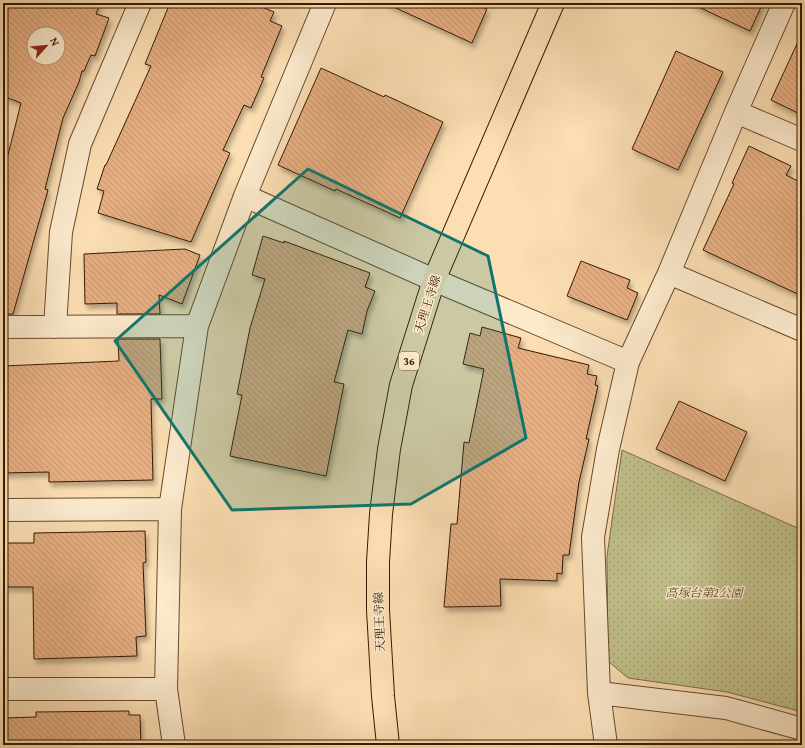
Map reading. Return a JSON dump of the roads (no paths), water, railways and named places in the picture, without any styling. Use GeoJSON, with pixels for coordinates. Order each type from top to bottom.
{"type":"FeatureCollection","features":[{"type":"Feature","properties":{"kind":"main road","name":"天理王寺線"},"geometry":{"type":"LineString","coordinates":[[388,745],[383,696],[378,610],[378,562],[381,514],[389,449],[401,385],[434,280],[553,3]]}},
{"type":"Feature","properties":{"kind":"street"},"geometry":{"type":"LineString","coordinates":[[56,327],[61,232],[80,144],[140,3]]}},
{"type":"Feature","properties":{"kind":"street"},"geometry":{"type":"LineString","coordinates":[[174,745],[166,689],[170,509],[196,326],[246,196],[325,3]]}},
{"type":"Feature","properties":{"kind":"street"},"geometry":{"type":"LineString","coordinates":[[606,745],[599,693],[593,537],[608,449],[628,362],[668,273],[784,3]]}},
{"type":"Feature","properties":{"kind":"street"},"geometry":{"type":"LineString","coordinates":[[736,112],[802,140]]}},
{"type":"Feature","properties":{"kind":"street"},"geometry":{"type":"LineString","coordinates":[[246,196],[434,280],[628,362]]}},
{"type":"Feature","properties":{"kind":"street"},"geometry":{"type":"LineString","coordinates":[[668,273],[802,330]]}},
{"type":"Feature","properties":{"kind":"street"},"geometry":{"type":"LineString","coordinates":[[3,327],[196,326]]}},
{"type":"Feature","properties":{"kind":"street"},"geometry":{"type":"LineString","coordinates":[[3,510],[170,509]]}},
{"type":"Feature","properties":{"kind":"street"},"geometry":{"type":"LineString","coordinates":[[3,689],[166,689]]}},
{"type":"Feature","properties":{"kind":"street"},"geometry":{"type":"LineString","coordinates":[[599,693],[726,708],[802,729]]}},
{"type":"Feature","properties":{"kind":"park label","name":"高塚台第2公園"},"geometry":{"type":"Point","coordinates":[704,592]}}]}
